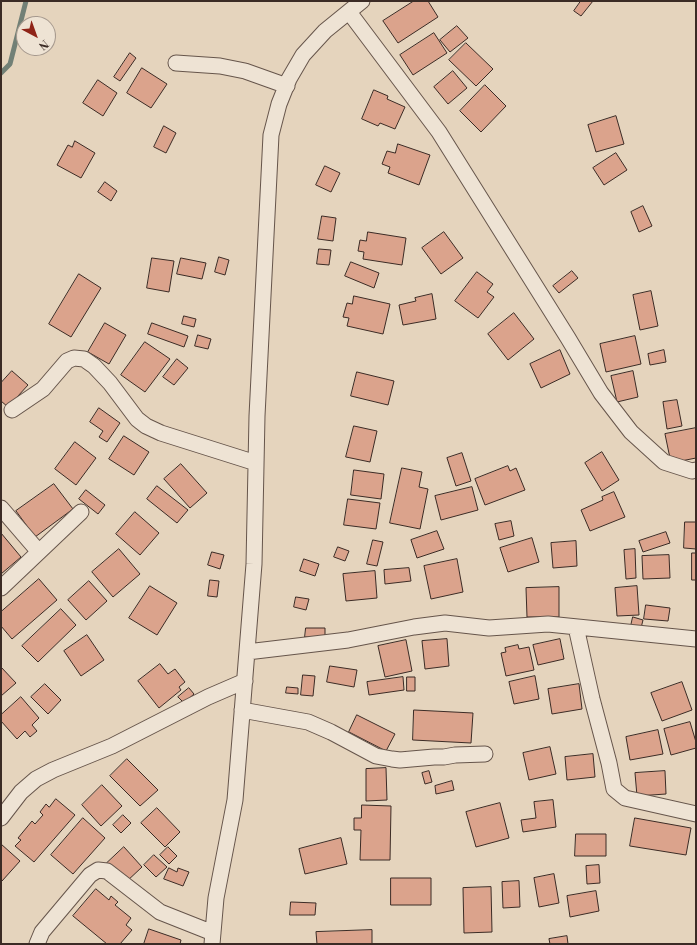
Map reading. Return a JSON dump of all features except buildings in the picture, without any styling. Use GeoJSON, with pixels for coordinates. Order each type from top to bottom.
{"type":"FeatureCollection","features":[{"type":"Feature","properties":{"kind":"street"},"geometry":{"type":"LineString","coordinates":[[37,944],[42,932],[90,875],[98,870],[107,871],[160,912],[212,938],[216,898],[235,800],[254,564],[257,416],[271,135],[279,104],[289,79],[303,55],[325,31],[362,1]]}},
{"type":"Feature","properties":{"kind":"street"},"geometry":{"type":"LineString","coordinates":[[349,12],[439,132],[601,393],[631,432],[664,462],[692,471],[696,470]]}},
{"type":"Feature","properties":{"kind":"street"},"geometry":{"type":"LineString","coordinates":[[176,63],[220,66],[245,71],[287,86]]}},
{"type":"Feature","properties":{"kind":"street"},"geometry":{"type":"LineString","coordinates":[[12,410],[43,389],[67,361],[74,358],[80,358],[94,366],[110,383],[137,419],[146,426],[161,433],[256,464]]}},
{"type":"Feature","properties":{"kind":"street"},"geometry":{"type":"LineString","coordinates":[[1,508],[39,552]]}},
{"type":"Feature","properties":{"kind":"street"},"geometry":{"type":"LineString","coordinates":[[1,588],[81,512]]}},
{"type":"Feature","properties":{"kind":"street"},"geometry":{"type":"LineString","coordinates":[[247,652],[348,640],[414,626],[445,624],[489,628],[548,624],[696,639]]}},
{"type":"Feature","properties":{"kind":"street"},"geometry":{"type":"LineString","coordinates":[[576,627],[592,699],[610,763],[614,789],[625,798],[696,814]]}},
{"type":"Feature","properties":{"kind":"street"},"geometry":{"type":"LineString","coordinates":[[1,818],[21,792],[36,779],[53,770],[112,746],[208,697],[245,681]]}},
{"type":"Feature","properties":{"kind":"street"},"geometry":{"type":"LineString","coordinates":[[242,710],[308,722],[331,732],[376,756],[387,758],[400,760],[485,754]]}},
{"type":"Feature","properties":{"kind":"waterway"},"geometry":{"type":"LineString","coordinates":[[1,73],[10,64],[26,1]]}}]}
